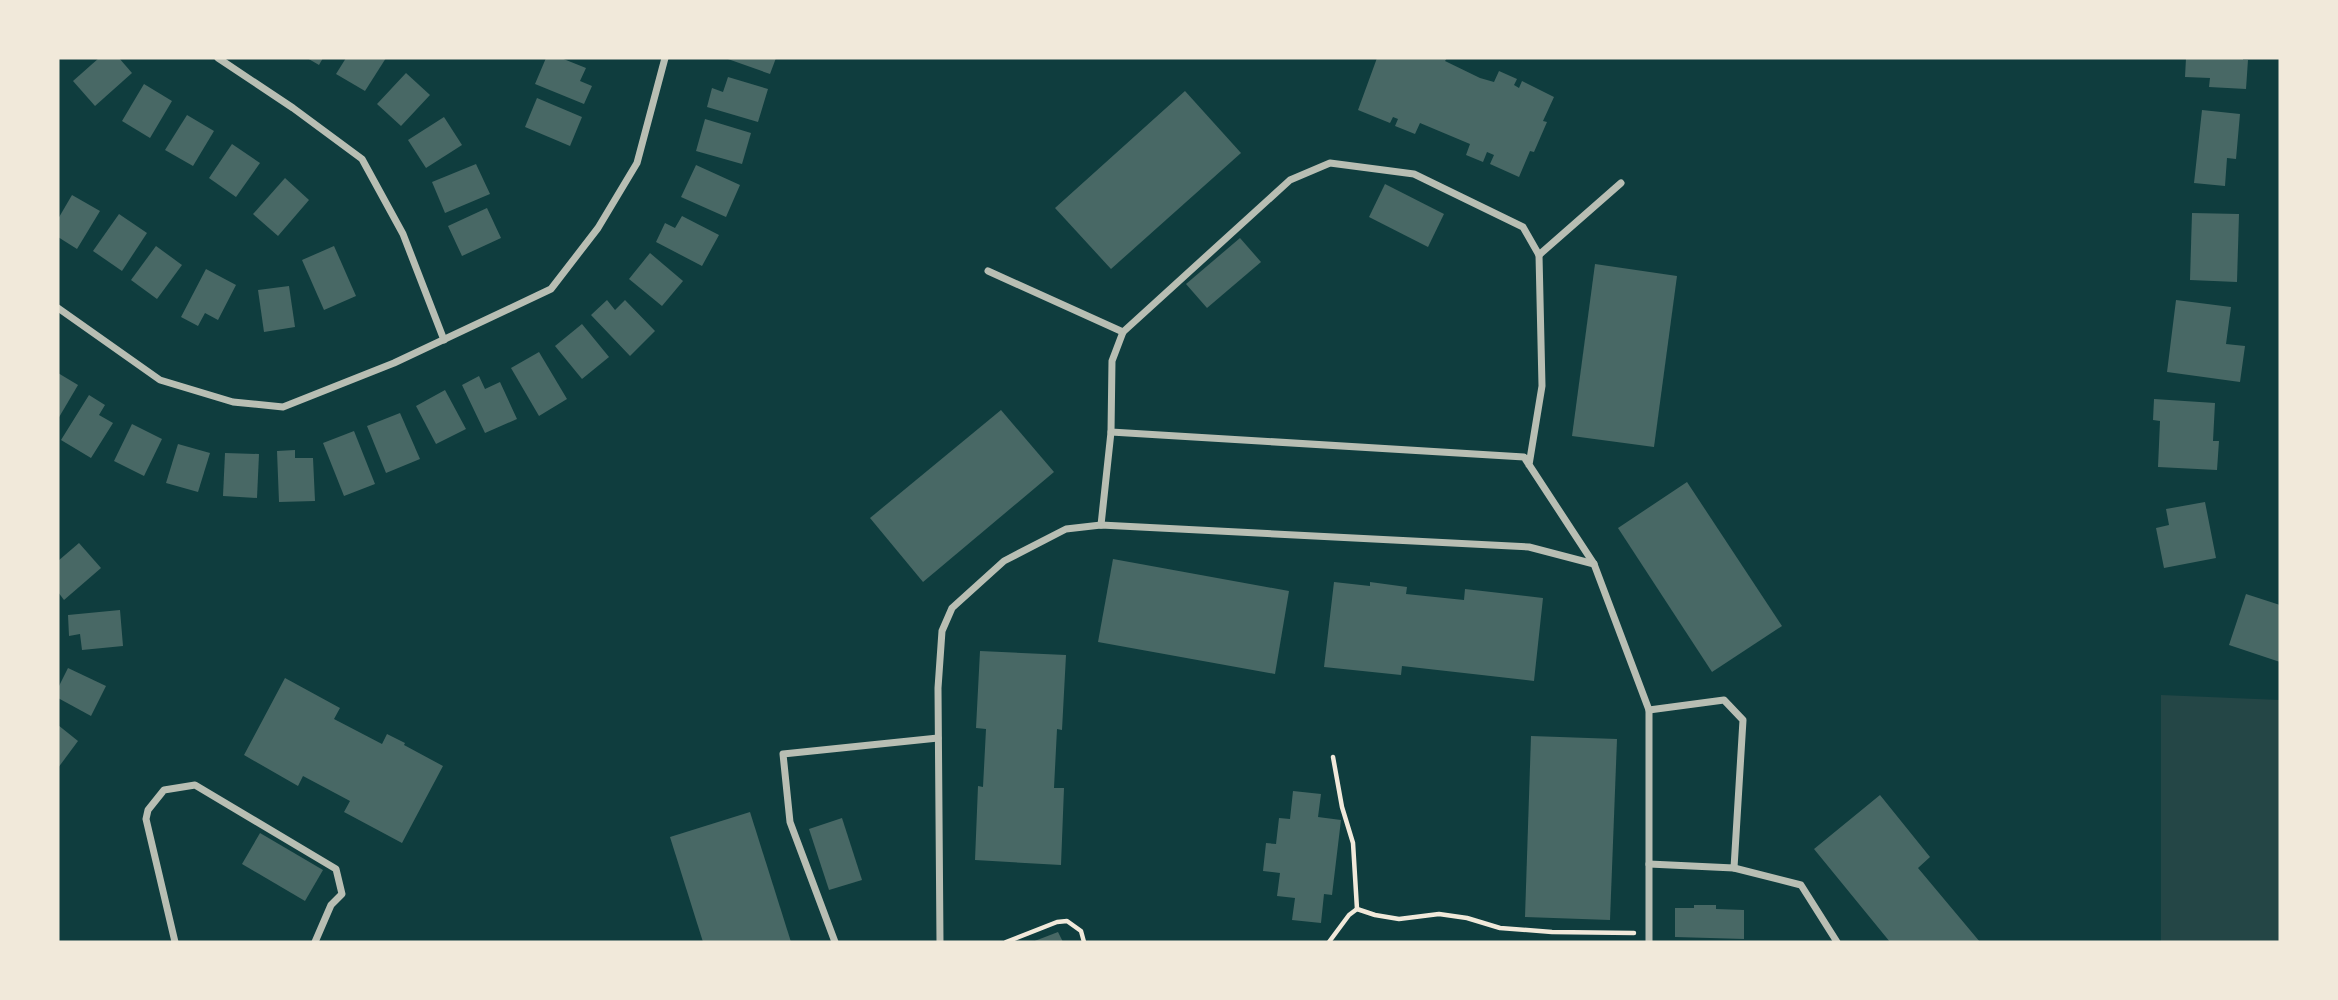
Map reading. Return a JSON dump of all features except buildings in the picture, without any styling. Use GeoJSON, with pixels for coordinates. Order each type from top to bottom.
{"type":"FeatureCollection","features":[{"type":"Feature","properties":{"kind":"street"},"geometry":{"type":"LineString","coordinates":[[218,58],[293,108],[362,159],[403,234],[444,340]]}},
{"type":"Feature","properties":{"kind":"street"},"geometry":{"type":"LineString","coordinates":[[58,308],[160,380],[233,402],[283,407],[394,363],[551,289],[598,228],[637,163],[665,58]]}},
{"type":"Feature","properties":{"kind":"street"},"geometry":{"type":"LineString","coordinates":[[1101,524],[1111,432],[1112,361],[1123,332],[1290,180],[1330,163],[1414,174],[1523,227],[1539,255],[1542,386],[1530,465]]}},
{"type":"Feature","properties":{"kind":"street"},"geometry":{"type":"LineString","coordinates":[[1539,255],[1621,183]]}},
{"type":"Feature","properties":{"kind":"street"},"geometry":{"type":"LineString","coordinates":[[988,271],[1123,332]]}},
{"type":"Feature","properties":{"kind":"street"},"geometry":{"type":"LineString","coordinates":[[1111,432],[1524,457],[1594,564],[1649,710],[1649,942]]}},
{"type":"Feature","properties":{"kind":"street"},"geometry":{"type":"LineString","coordinates":[[940,942],[938,738],[942,631],[952,608],[1004,561],[1066,529],[1101,524],[1529,547],[1594,564]]}},
{"type":"Feature","properties":{"kind":"street"},"geometry":{"type":"LineString","coordinates":[[1649,710],[1724,701],[1743,720],[1734,868]]}},
{"type":"Feature","properties":{"kind":"street"},"geometry":{"type":"LineString","coordinates":[[835,942],[790,822],[783,754],[938,738]]}},
{"type":"Feature","properties":{"kind":"street"},"geometry":{"type":"LineString","coordinates":[[175,942],[146,819],[148,810],[164,790],[195,785],[336,869],[342,894],[331,905],[315,942]]}},
{"type":"Feature","properties":{"kind":"street"},"geometry":{"type":"LineString","coordinates":[[1649,864],[1734,868],[1801,885],[1837,942]]}},
{"type":"Feature","properties":{"kind":"path"},"geometry":{"type":"LineString","coordinates":[[1333,757],[1342,807],[1353,843],[1357,909]]}},
{"type":"Feature","properties":{"kind":"path"},"geometry":{"type":"LineString","coordinates":[[1357,909],[1399,919],[1439,914],[1467,918],[1500,928],[1552,932],[1649,933]]}},
{"type":"Feature","properties":{"kind":"path"},"geometry":{"type":"LineString","coordinates":[[1329,942],[1349,915],[1357,909]]}},
{"type":"Feature","properties":{"kind":"path"},"geometry":{"type":"LineString","coordinates":[[1006,942],[1057,922],[1067,921],[1080,931],[1084,942]]}},
{"type":"Feature","properties":{"kind":"shaded area"},"geometry":{"type":"Polygon","coordinates":[[[2161,695],[2280,700],[2280,942],[2161,942],[2161,695]]]}}]}
